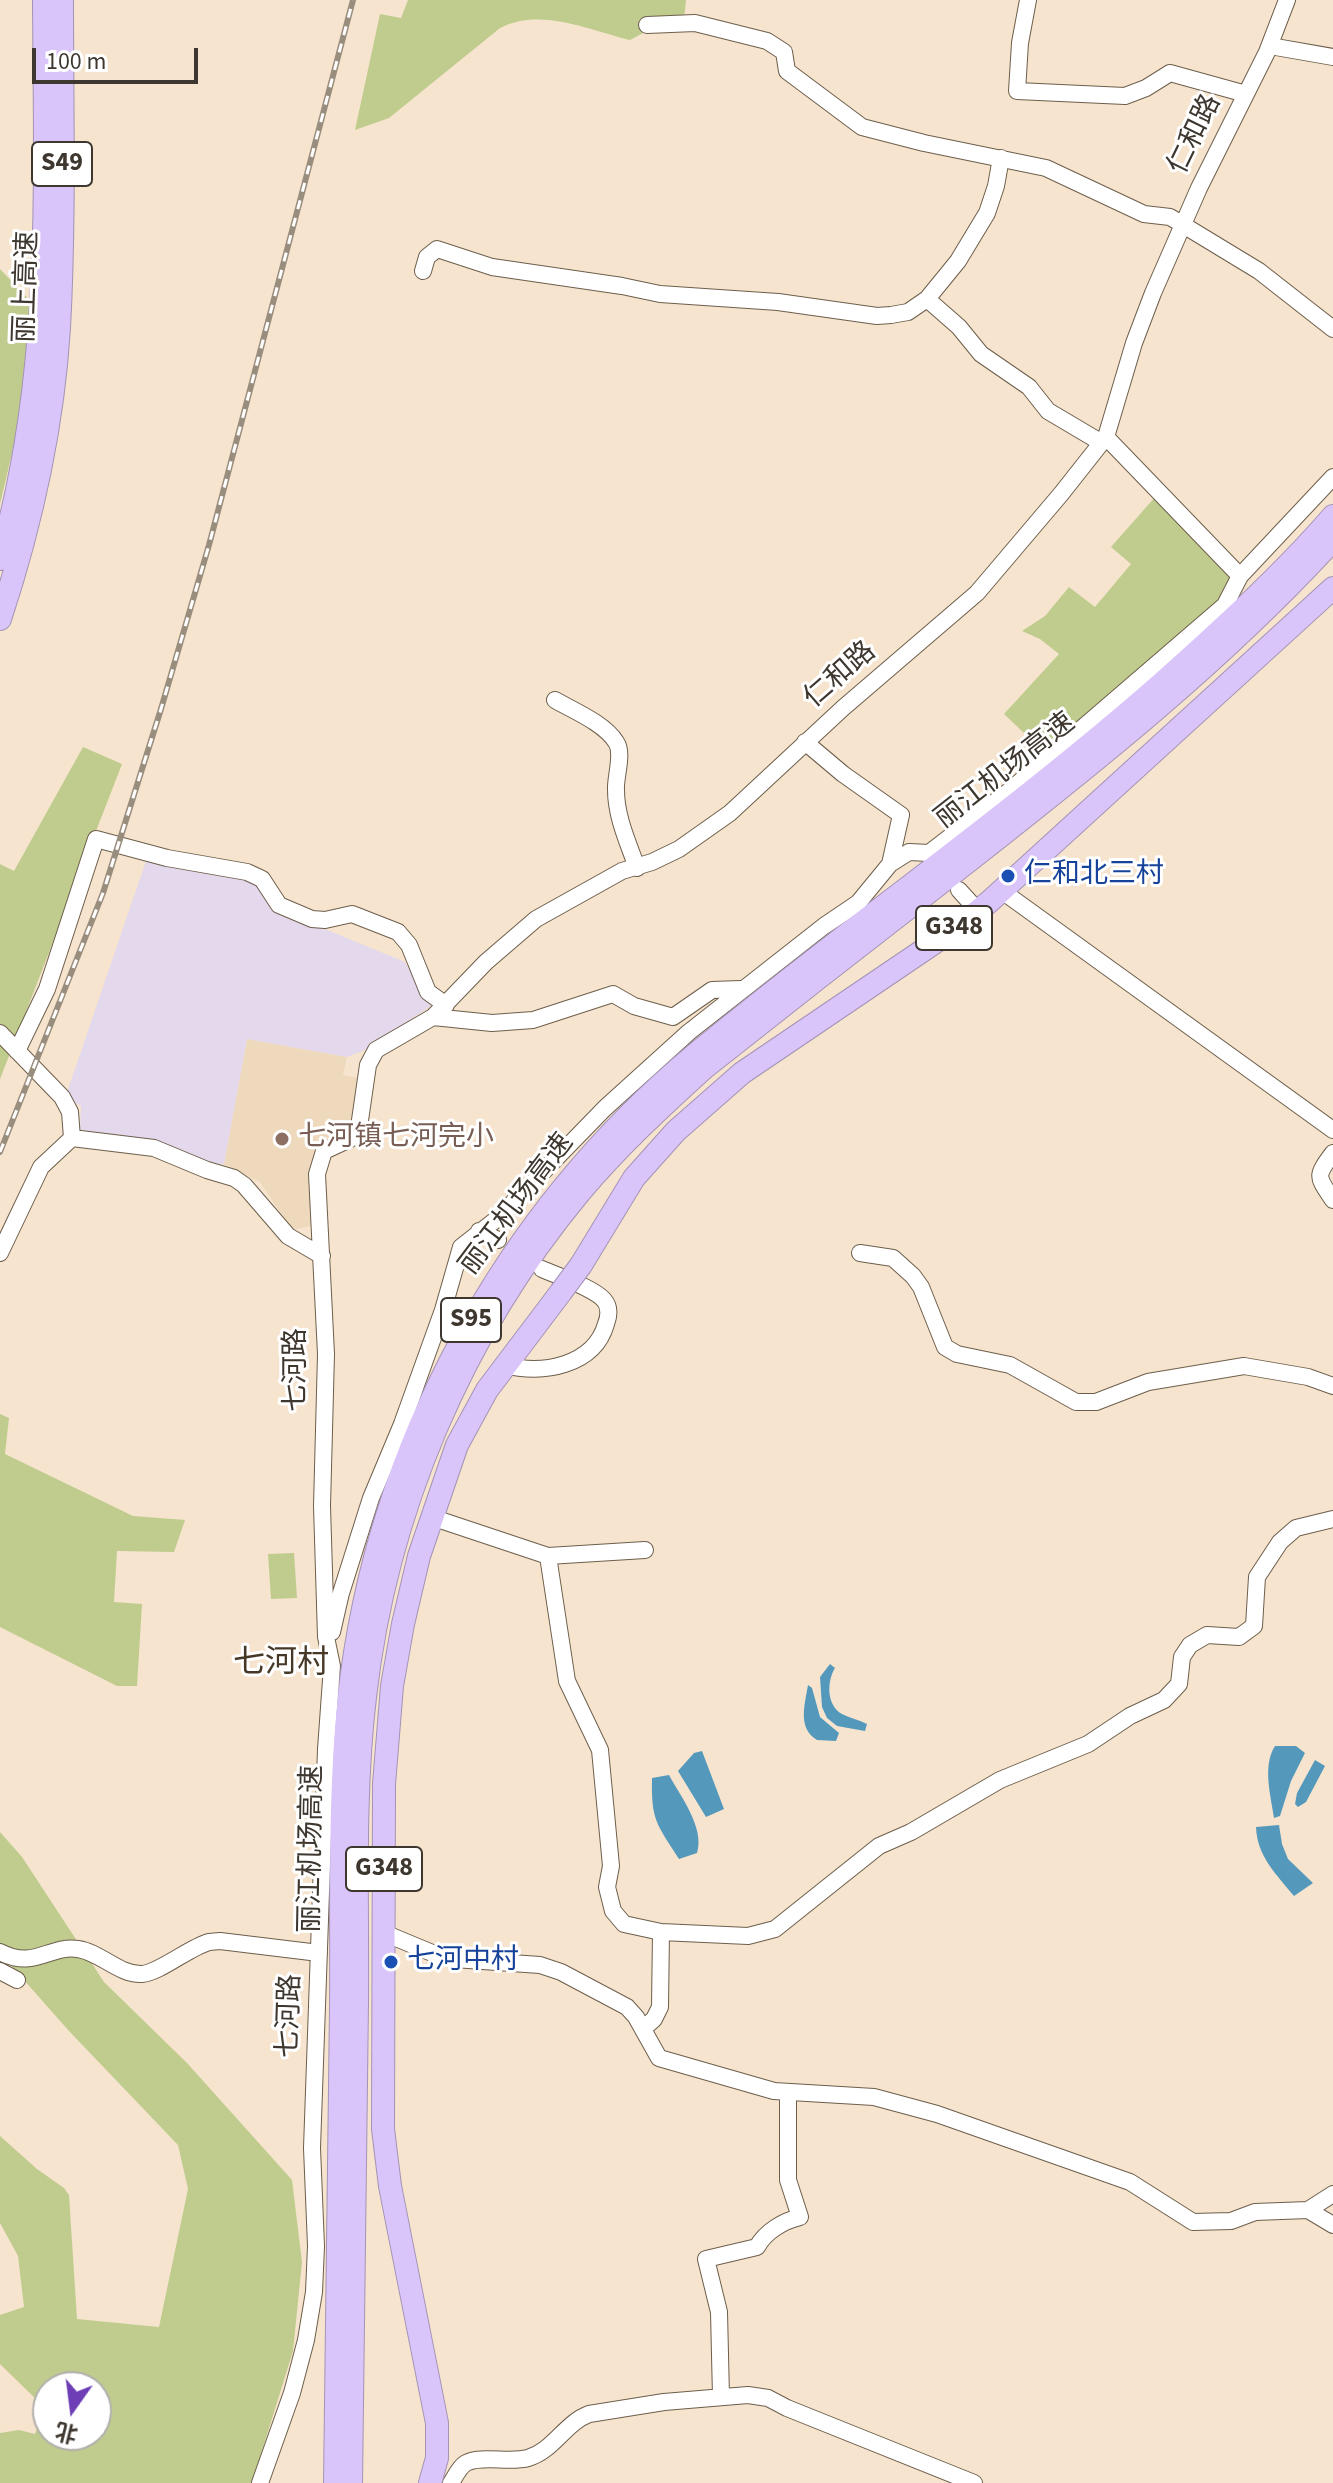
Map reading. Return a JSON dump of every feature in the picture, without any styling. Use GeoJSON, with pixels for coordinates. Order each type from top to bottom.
{"type":"FeatureCollection","features":[{"type":"Feature","properties":{"kind":"highway","name":"丽上高速"},"geometry":{"type":"LineString","coordinates":[[0,559],[50,327],[44,0]]}},
{"type":"Feature","properties":{"kind":"highway","name":"丽上高速"},"geometry":{"type":"LineString","coordinates":[[0,619],[22,545],[42,459],[62,0]]}},
{"type":"Feature","properties":{"kind":"highway","name":"丽江机场高速"},"geometry":{"type":"LineString","coordinates":[[335,2483],[342,1811],[349,1696],[360,1621],[384,1524],[417,1435],[456,1349],[485,1296],[532,1227],[587,1160],[628,1117],[694,1056],[1044,782],[1132,709],[1243,610],[1333,516]]}},
{"type":"Feature","properties":{"kind":"highway","name":"丽江机场高速"},"geometry":{"type":"LineString","coordinates":[[351,2483],[358,1812],[365,1698],[382,1596],[399,1528],[426,1454],[470,1356],[506,1293],[545,1236],[579,1192],[639,1128],[704,1068],[1143,721],[1254,622],[1333,540]]}},
{"type":"Feature","properties":{"kind":"highway","name":"G348"},"geometry":{"type":"LineString","coordinates":[[430,2483],[437,2458],[437,2423],[390,2186],[383,2129],[384,1784],[392,1686],[410,1590],[431,1517],[467,1425],[505,1365],[581,1265],[634,1178],[676,1131],[742,1073],[978,911],[1333,588]]}},
{"type":"Feature","properties":{"kind":"street"},"geometry":{"type":"LineString","coordinates":[[1028,0],[1020,43],[1017,91],[1125,96],[1146,88],[1170,73],[1246,94]]}},
{"type":"Feature","properties":{"kind":"street","name":"仁和路"},"geometry":{"type":"LineString","coordinates":[[322,1256],[317,1174],[321,1156],[324,1151],[350,1139],[359,1127],[368,1065],[381,1046],[433,1017],[486,962],[536,919],[622,871],[667,856],[711,828],[749,797],[805,742],[977,593],[1104,440],[1143,317],[1183,225],[1270,46],[1287,0]]}},
{"type":"Feature","properties":{"kind":"street"},"geometry":{"type":"LineString","coordinates":[[647,25],[695,23],[767,41],[784,52],[787,71],[859,126],[1059,172],[1144,214],[1167,216],[1259,271],[1333,329]]}},
{"type":"Feature","properties":{"kind":"street"},"geometry":{"type":"LineString","coordinates":[[1270,46],[1333,57]]}},
{"type":"Feature","properties":{"kind":"street"},"geometry":{"type":"LineString","coordinates":[[423,271],[427,257],[437,249],[492,267],[667,295],[804,305],[877,316],[908,312],[927,299],[958,261],[987,213],[1001,158]]}},
{"type":"Feature","properties":{"kind":"street"},"geometry":{"type":"LineString","coordinates":[[927,299],[959,327],[981,354],[1029,387],[1048,411],[1104,440],[1240,576]]}},
{"type":"Feature","properties":{"kind":"street"},"geometry":{"type":"LineString","coordinates":[[328,1649],[355,1545],[446,1301],[458,1253],[479,1231],[498,1218],[567,1145],[645,1071],[743,989],[858,903],[890,864],[909,852],[929,853],[1009,791],[1225,605],[1240,576],[1333,477]]}},
{"type":"Feature","properties":{"kind":"street"},"geometry":{"type":"LineString","coordinates":[[555,700],[603,729],[616,741],[620,750],[615,777],[618,813],[637,868]]}},
{"type":"Feature","properties":{"kind":"street"},"geometry":{"type":"LineString","coordinates":[[805,742],[843,774],[901,815],[890,864]]}},
{"type":"Feature","properties":{"kind":"street"},"geometry":{"type":"LineString","coordinates":[[17,1051],[47,989],[96,839],[167,858],[247,872],[262,879],[279,905],[312,919],[325,920],[352,914],[398,932],[409,945],[428,992],[446,1005]]}},
{"type":"Feature","properties":{"kind":"street"},"geometry":{"type":"LineString","coordinates":[[959,890],[978,911]]}},
{"type":"Feature","properties":{"kind":"street"},"geometry":{"type":"LineString","coordinates":[[1002,891],[1333,1130]]}},
{"type":"Feature","properties":{"kind":"street"},"geometry":{"type":"LineString","coordinates":[[433,1017],[492,1023],[533,1020],[613,994],[634,1006],[673,1017],[712,990],[743,989]]}},
{"type":"Feature","properties":{"kind":"street"},"geometry":{"type":"LineString","coordinates":[[0,1033],[68,1106],[72,1138],[41,1167],[0,1253]]}},
{"type":"Feature","properties":{"kind":"street"},"geometry":{"type":"LineString","coordinates":[[72,1138],[154,1148],[234,1178],[244,1185],[288,1236],[322,1256]]}},
{"type":"Feature","properties":{"kind":"street"},"geometry":{"type":"LineString","coordinates":[[1333,1153],[1319,1172],[1319,1177],[1333,1200]]}},
{"type":"Feature","properties":{"kind":"street"},"geometry":{"type":"LineString","coordinates":[[479,1231],[498,1240]]}},
{"type":"Feature","properties":{"kind":"street"},"geometry":{"type":"LineString","coordinates":[[860,1253],[893,1258],[913,1276],[921,1287],[945,1347],[957,1354],[1010,1365],[1076,1402],[1096,1402],[1148,1382],[1244,1366],[1308,1377],[1333,1386]]}},
{"type":"Feature","properties":{"kind":"street","name":"七河路"},"geometry":{"type":"LineString","coordinates":[[260,2483],[292,2393],[313,2301],[317,2219],[312,2148],[326,1749],[332,1666],[326,1637],[322,1506],[326,1354],[322,1256]]}},
{"type":"Feature","properties":{"kind":"street"},"geometry":{"type":"LineString","coordinates":[[505,1365],[539,1369],[570,1362],[594,1346],[606,1326],[609,1310],[601,1297],[542,1269]]}},
{"type":"Feature","properties":{"kind":"street"},"geometry":{"type":"LineString","coordinates":[[431,1517],[548,1556],[645,1550]]}},
{"type":"Feature","properties":{"kind":"street"},"geometry":{"type":"LineString","coordinates":[[548,1556],[567,1681],[600,1750],[611,1866],[607,1887],[613,1911],[624,1924],[661,1932],[748,1936],[775,1929],[879,1846],[911,1832],[1000,1780],[1088,1744],[1130,1716],[1164,1700],[1179,1684],[1182,1657],[1190,1645],[1207,1635],[1239,1637],[1254,1626],[1257,1577],[1280,1542],[1296,1528],[1333,1519]]}},
{"type":"Feature","properties":{"kind":"street"},"geometry":{"type":"LineString","coordinates":[[643,2029],[654,2019],[660,2007],[661,1932]]}},
{"type":"Feature","properties":{"kind":"street"},"geometry":{"type":"LineString","coordinates":[[384,1933],[454,1959],[551,1968],[620,2002],[633,2013],[659,2058],[788,2093],[874,2097],[937,2114],[1130,2182],[1193,2222],[1231,2221],[1255,2212],[1308,2210],[1333,2194]]}},
{"type":"Feature","properties":{"kind":"street"},"geometry":{"type":"LineString","coordinates":[[0,1952],[25,1960],[71,1949],[82,1950],[128,1972],[142,1974],[209,1942],[319,1953]]}},
{"type":"Feature","properties":{"kind":"street"},"geometry":{"type":"LineString","coordinates":[[0,1971],[17,1980]]}},
{"type":"Feature","properties":{"kind":"street"},"geometry":{"type":"LineString","coordinates":[[721,2397],[719,2312],[706,2259],[757,2247],[762,2238],[774,2229],[787,2220],[800,2217],[788,2180],[788,2093]]}},
{"type":"Feature","properties":{"kind":"street"},"geometry":{"type":"LineString","coordinates":[[1308,2210],[1333,2225]]}},
{"type":"Feature","properties":{"kind":"street"},"geometry":{"type":"LineString","coordinates":[[451,2483],[462,2466],[472,2461],[533,2457],[589,2414],[664,2402],[748,2395],[768,2398],[974,2483]]}},
{"type":"Feature","properties":{"kind":"shaded area"},"geometry":{"type":"Polygon","coordinates":[[[147,858],[261,882],[274,908],[405,962],[431,1006],[363,1051],[347,1057],[247,1039],[224,1164],[208,1164],[142,1142],[80,1130],[81,1106],[65,1098],[147,858]]]}},
{"type":"Feature","properties":{"kind":"shaded area","name":"七河镇七河完小"},"geometry":{"type":"Polygon","coordinates":[[[247,1039],[347,1057],[343,1075],[358,1078],[349,1133],[320,1146],[315,1225],[292,1230],[260,1182],[224,1164],[247,1039]]]}},
{"type":"Feature","properties":{"kind":"green space"},"geometry":{"type":"Polygon","coordinates":[[[408,0],[686,0],[684,19],[630,40],[565,22],[515,22],[500,28],[389,118],[355,130],[380,14],[401,18],[408,0]]]}},
{"type":"Feature","properties":{"kind":"green space"},"geometry":{"type":"Polygon","coordinates":[[[0,269],[36,307],[21,415],[0,504],[0,269]]]}},
{"type":"Feature","properties":{"kind":"green space"},"geometry":{"type":"Polygon","coordinates":[[[1156,496],[1234,576],[1224,594],[1165,649],[1044,752],[1004,714],[1059,654],[1040,639],[1022,631],[1045,616],[1069,587],[1095,607],[1131,564],[1111,547],[1156,496]]]}},
{"type":"Feature","properties":{"kind":"green space"},"geometry":{"type":"Polygon","coordinates":[[[83,747],[122,764],[0,1079],[0,864],[14,871],[83,747]]]}},
{"type":"Feature","properties":{"kind":"green space"},"geometry":{"type":"Polygon","coordinates":[[[0,1414],[9,1418],[5,1454],[133,1516],[185,1520],[174,1552],[117,1551],[114,1602],[142,1604],[137,1686],[117,1686],[0,1627],[0,1414]]]}},
{"type":"Feature","properties":{"kind":"green space"},"geometry":{"type":"Polygon","coordinates":[[[294,1553],[297,1598],[271,1599],[268,1554],[294,1553]]]}},
{"type":"Feature","properties":{"kind":"green space"},"geometry":{"type":"Polygon","coordinates":[[[0,1832],[22,1857],[104,1982],[187,2063],[292,2180],[302,2262],[293,2351],[252,2483],[0,2483],[0,2433],[19,2430],[32,2433],[32,2451],[112,2451],[112,2371],[32,2371],[32,2395],[0,2364],[0,2315],[24,2307],[18,2256],[0,2223],[0,2136],[69,2195],[77,2319],[159,2327],[188,2189],[178,2145],[69,2031],[0,1953],[0,1832]]]}},
{"type":"Feature","properties":{"kind":"water"},"geometry":{"type":"Polygon","coordinates":[[[830,1664],[835,1668],[829,1686],[833,1705],[842,1714],[867,1724],[865,1731],[837,1726],[827,1718],[822,1707],[820,1677],[830,1664]]]}},
{"type":"Feature","properties":{"kind":"water"},"geometry":{"type":"Polygon","coordinates":[[[808,1685],[812,1688],[820,1717],[839,1733],[836,1741],[817,1740],[807,1729],[804,1708],[808,1685]]]}},
{"type":"Feature","properties":{"kind":"water"},"geometry":{"type":"Polygon","coordinates":[[[1275,1746],[1296,1746],[1305,1753],[1291,1781],[1280,1816],[1274,1818],[1268,1772],[1275,1746]]]}},
{"type":"Feature","properties":{"kind":"water"},"geometry":{"type":"Polygon","coordinates":[[[702,1751],[724,1809],[706,1817],[678,1771],[694,1753],[702,1751]]]}},
{"type":"Feature","properties":{"kind":"water"},"geometry":{"type":"Polygon","coordinates":[[[1315,1760],[1325,1766],[1306,1802],[1298,1807],[1295,1804],[1297,1793],[1315,1760]]]}},
{"type":"Feature","properties":{"kind":"water"},"geometry":{"type":"Polygon","coordinates":[[[669,1775],[698,1833],[697,1853],[679,1859],[654,1813],[652,1778],[669,1775]]]}},
{"type":"Feature","properties":{"kind":"water"},"geometry":{"type":"Polygon","coordinates":[[[1279,1825],[1288,1859],[1313,1883],[1294,1896],[1269,1864],[1257,1837],[1256,1827],[1279,1825]]]}},
{"type":"Feature","properties":{"kind":"railway"},"geometry":{"type":"LineString","coordinates":[[0,1152],[103,893],[161,709],[209,545],[353,0]]}},
{"type":"Feature","properties":{"kind":"place","name":"仁和北三村"},"geometry":{"type":"Point","coordinates":[1008,876]}},
{"type":"Feature","properties":{"kind":"place","name":"七河镇七河完小"},"geometry":{"type":"Point","coordinates":[282,1139]}},
{"type":"Feature","properties":{"kind":"place","name":"七河中村"},"geometry":{"type":"Point","coordinates":[391,1962]}},
{"type":"Feature","properties":{"kind":"district","name":"七河村"},"geometry":{"type":"Point","coordinates":[281,1665]}}]}
